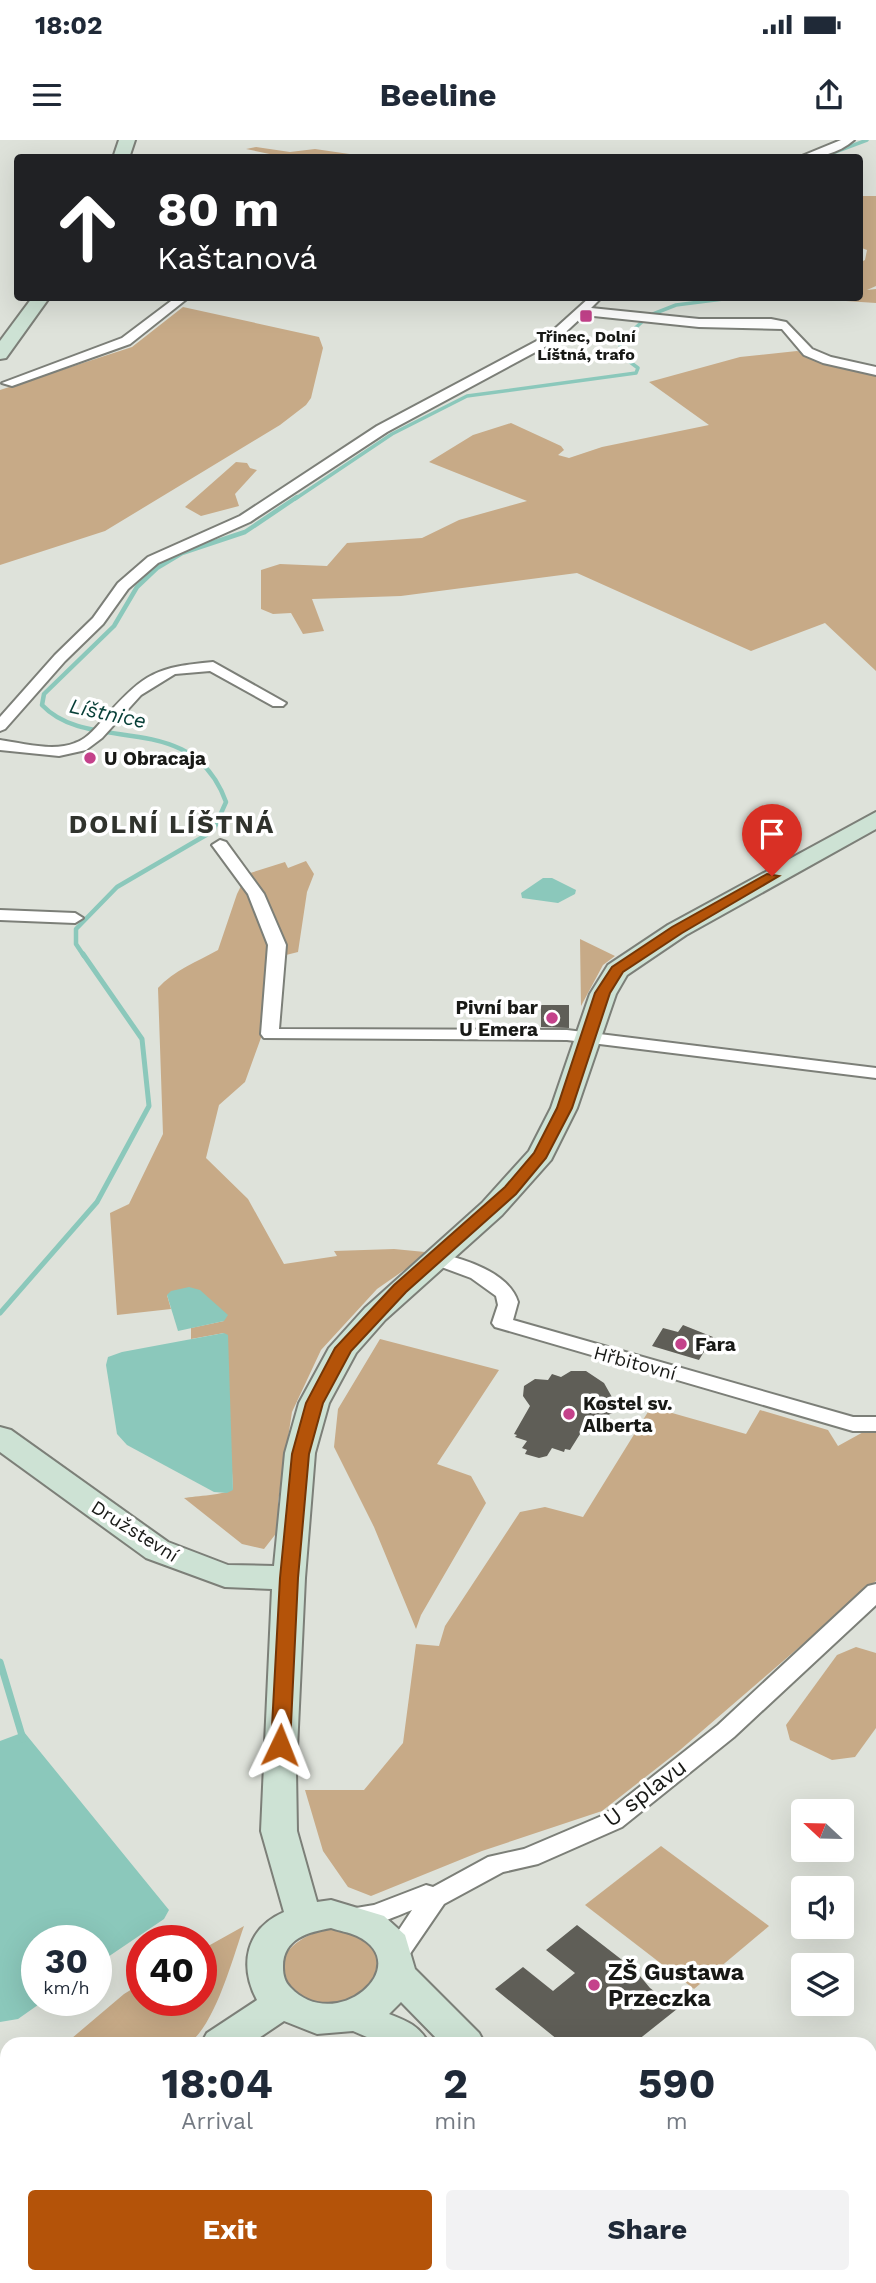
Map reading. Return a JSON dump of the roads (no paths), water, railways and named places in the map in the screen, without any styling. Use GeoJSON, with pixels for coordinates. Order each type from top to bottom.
{"type":"FeatureCollection","features":[{"type":"Feature","properties":{"kind":"street"},"geometry":{"type":"LineString","coordinates":[[816,154],[849,140]]}},
{"type":"Feature","properties":{"kind":"street"},"geometry":{"type":"LineString","coordinates":[[0,354],[38,301]]}},
{"type":"Feature","properties":{"kind":"street"},"geometry":{"type":"LineString","coordinates":[[8,383],[127,341],[178,301]]}},
{"type":"Feature","properties":{"kind":"street"},"geometry":{"type":"LineString","coordinates":[[0,726],[60,658],[98,621],[123,586],[153,560],[271,504],[382,429],[552,338],[592,301]]}},
{"type":"Feature","properties":{"kind":"street"},"geometry":{"type":"LineString","coordinates":[[584,311],[699,323],[771,323],[786,326],[808,352],[827,360],[876,371]]}},
{"type":"Feature","properties":{"kind":"street"},"geometry":{"type":"LineString","coordinates":[[0,745],[59,751],[81,747],[102,729],[136,692],[171,670],[214,666],[278,703]]}},
{"type":"Feature","properties":{"kind":"street"},"geometry":{"type":"LineString","coordinates":[[304,1919],[279,1831],[282,1695],[289,1578],[300,1454],[314,1403],[344,1348],[375,1314],[501,1200],[541,1154],[564,1108],[585,1039],[610,980],[628,959],[876,819]]}},
{"type":"Feature","properties":{"kind":"street"},"geometry":{"type":"LineString","coordinates":[[220,845],[256,894],[277,945],[270,1034],[568,1035],[876,1073]]}},
{"type":"Feature","properties":{"kind":"street"},"geometry":{"type":"LineString","coordinates":[[0,915],[75,918]]}},
{"type":"Feature","properties":{"kind":"street","name":"Hřbitovní"},"geometry":{"type":"LineString","coordinates":[[435,1258],[477,1274],[502,1290],[508,1302],[502,1324],[853,1424],[876,1424]]}},
{"type":"Feature","properties":{"kind":"street","name":"Družstevní"},"geometry":{"type":"LineString","coordinates":[[0,1437],[157,1550],[225,1576],[289,1578]]}},
{"type":"Feature","properties":{"kind":"street","name":"U splavu"},"geometry":{"type":"LineString","coordinates":[[397,1964],[435,1897],[497,1864],[529,1857],[613,1821],[726,1731],[876,1592]]}},
{"type":"Feature","properties":{"kind":"street"},"geometry":{"type":"LineString","coordinates":[[353,1917],[376,1914],[426,1895],[435,1897]]}},
{"type":"Feature","properties":{"kind":"street"},"geometry":{"type":"LineString","coordinates":[[402,2037],[358,2017],[322,2019],[300,2014],[282,2003],[270,1988],[263,1973],[265,1953],[280,1932],[304,1919],[331,1914],[353,1917],[372,1925],[385,1934],[397,1964],[427,2008],[458,2037]]}},
{"type":"Feature","properties":{"kind":"street"},"geometry":{"type":"LineString","coordinates":[[358,2017],[379,2002],[397,1964]]}},
{"type":"Feature","properties":{"kind":"street"},"geometry":{"type":"LineString","coordinates":[[231,2037],[282,2003]]}},
{"type":"Feature","properties":{"kind":"water"},"geometry":{"type":"Polygon","coordinates":[[[543,878],[552,878],[576,890],[575,894],[558,903],[522,898],[521,893],[543,878]]]}},
{"type":"Feature","properties":{"kind":"water"},"geometry":{"type":"Polygon","coordinates":[[[189,1287],[200,1290],[228,1315],[224,1321],[178,1331],[167,1295],[171,1291],[189,1287]]]}},
{"type":"Feature","properties":{"kind":"water"},"geometry":{"type":"Polygon","coordinates":[[[224,1333],[228,1335],[233,1490],[227,1493],[214,1492],[127,1445],[117,1434],[106,1365],[108,1357],[122,1352],[224,1333]]]}},
{"type":"Feature","properties":{"kind":"water"},"geometry":{"type":"Polygon","coordinates":[[[24,1732],[169,1910],[164,1919],[155,1925],[126,1925],[126,1945],[112,1954],[112,1925],[21,1925],[22,2016],[0,2022],[0,1741],[24,1732]]]}},
{"type":"Feature","properties":{"kind":"waterway","name":"Líštnice"},"geometry":{"type":"LineString","coordinates":[[830,154],[867,140]]}},
{"type":"Feature","properties":{"kind":"waterway","name":"Líštnice"},"geometry":{"type":"LineString","coordinates":[[653,314],[676,305],[707,301]]}},
{"type":"Feature","properties":{"kind":"waterway","name":"Líštnice"},"geometry":{"type":"LineString","coordinates":[[295,499],[392,434],[467,396],[636,373],[638,368],[626,359],[619,343],[644,320]]}},
{"type":"Feature","properties":{"kind":"waterway","name":"Líštnice"},"geometry":{"type":"LineString","coordinates":[[84,956],[76,944],[76,929],[117,887],[213,831],[226,802],[210,773],[190,754],[165,743],[86,728],[62,720],[42,705],[44,694],[114,626],[137,587],[157,568],[182,553],[245,532],[297,497]]}},
{"type":"Feature","properties":{"kind":"waterway","name":"Líštnice"},"geometry":{"type":"LineString","coordinates":[[0,1313],[97,1202],[149,1106],[142,1039],[83,954]]}},
{"type":"Feature","properties":{"kind":"waterway"},"geometry":{"type":"LineString","coordinates":[[0,1662],[23,1739]]}},
{"type":"Feature","properties":{"kind":"place","name":"Třinec, Dolní Líštná, trafo"},"geometry":{"type":"Point","coordinates":[586,316]}},
{"type":"Feature","properties":{"kind":"place","name":"U Obracaja"},"geometry":{"type":"Point","coordinates":[90,758]}},
{"type":"Feature","properties":{"kind":"place","name":"Pivní bar U Emera"},"geometry":{"type":"Point","coordinates":[552,1018]}},
{"type":"Feature","properties":{"kind":"place","name":"Fara"},"geometry":{"type":"Point","coordinates":[681,1344]}},
{"type":"Feature","properties":{"kind":"place","name":"Kostel sv. Alberta"},"geometry":{"type":"Point","coordinates":[569,1414]}},
{"type":"Feature","properties":{"kind":"place","name":"ZŠ Gustawa Przeczka"},"geometry":{"type":"Point","coordinates":[594,1985]}},
{"type":"Feature","properties":{"kind":"district","name":"DOLNÍ LÍŠTNÁ"},"geometry":{"type":"Point","coordinates":[172,824]}}]}
